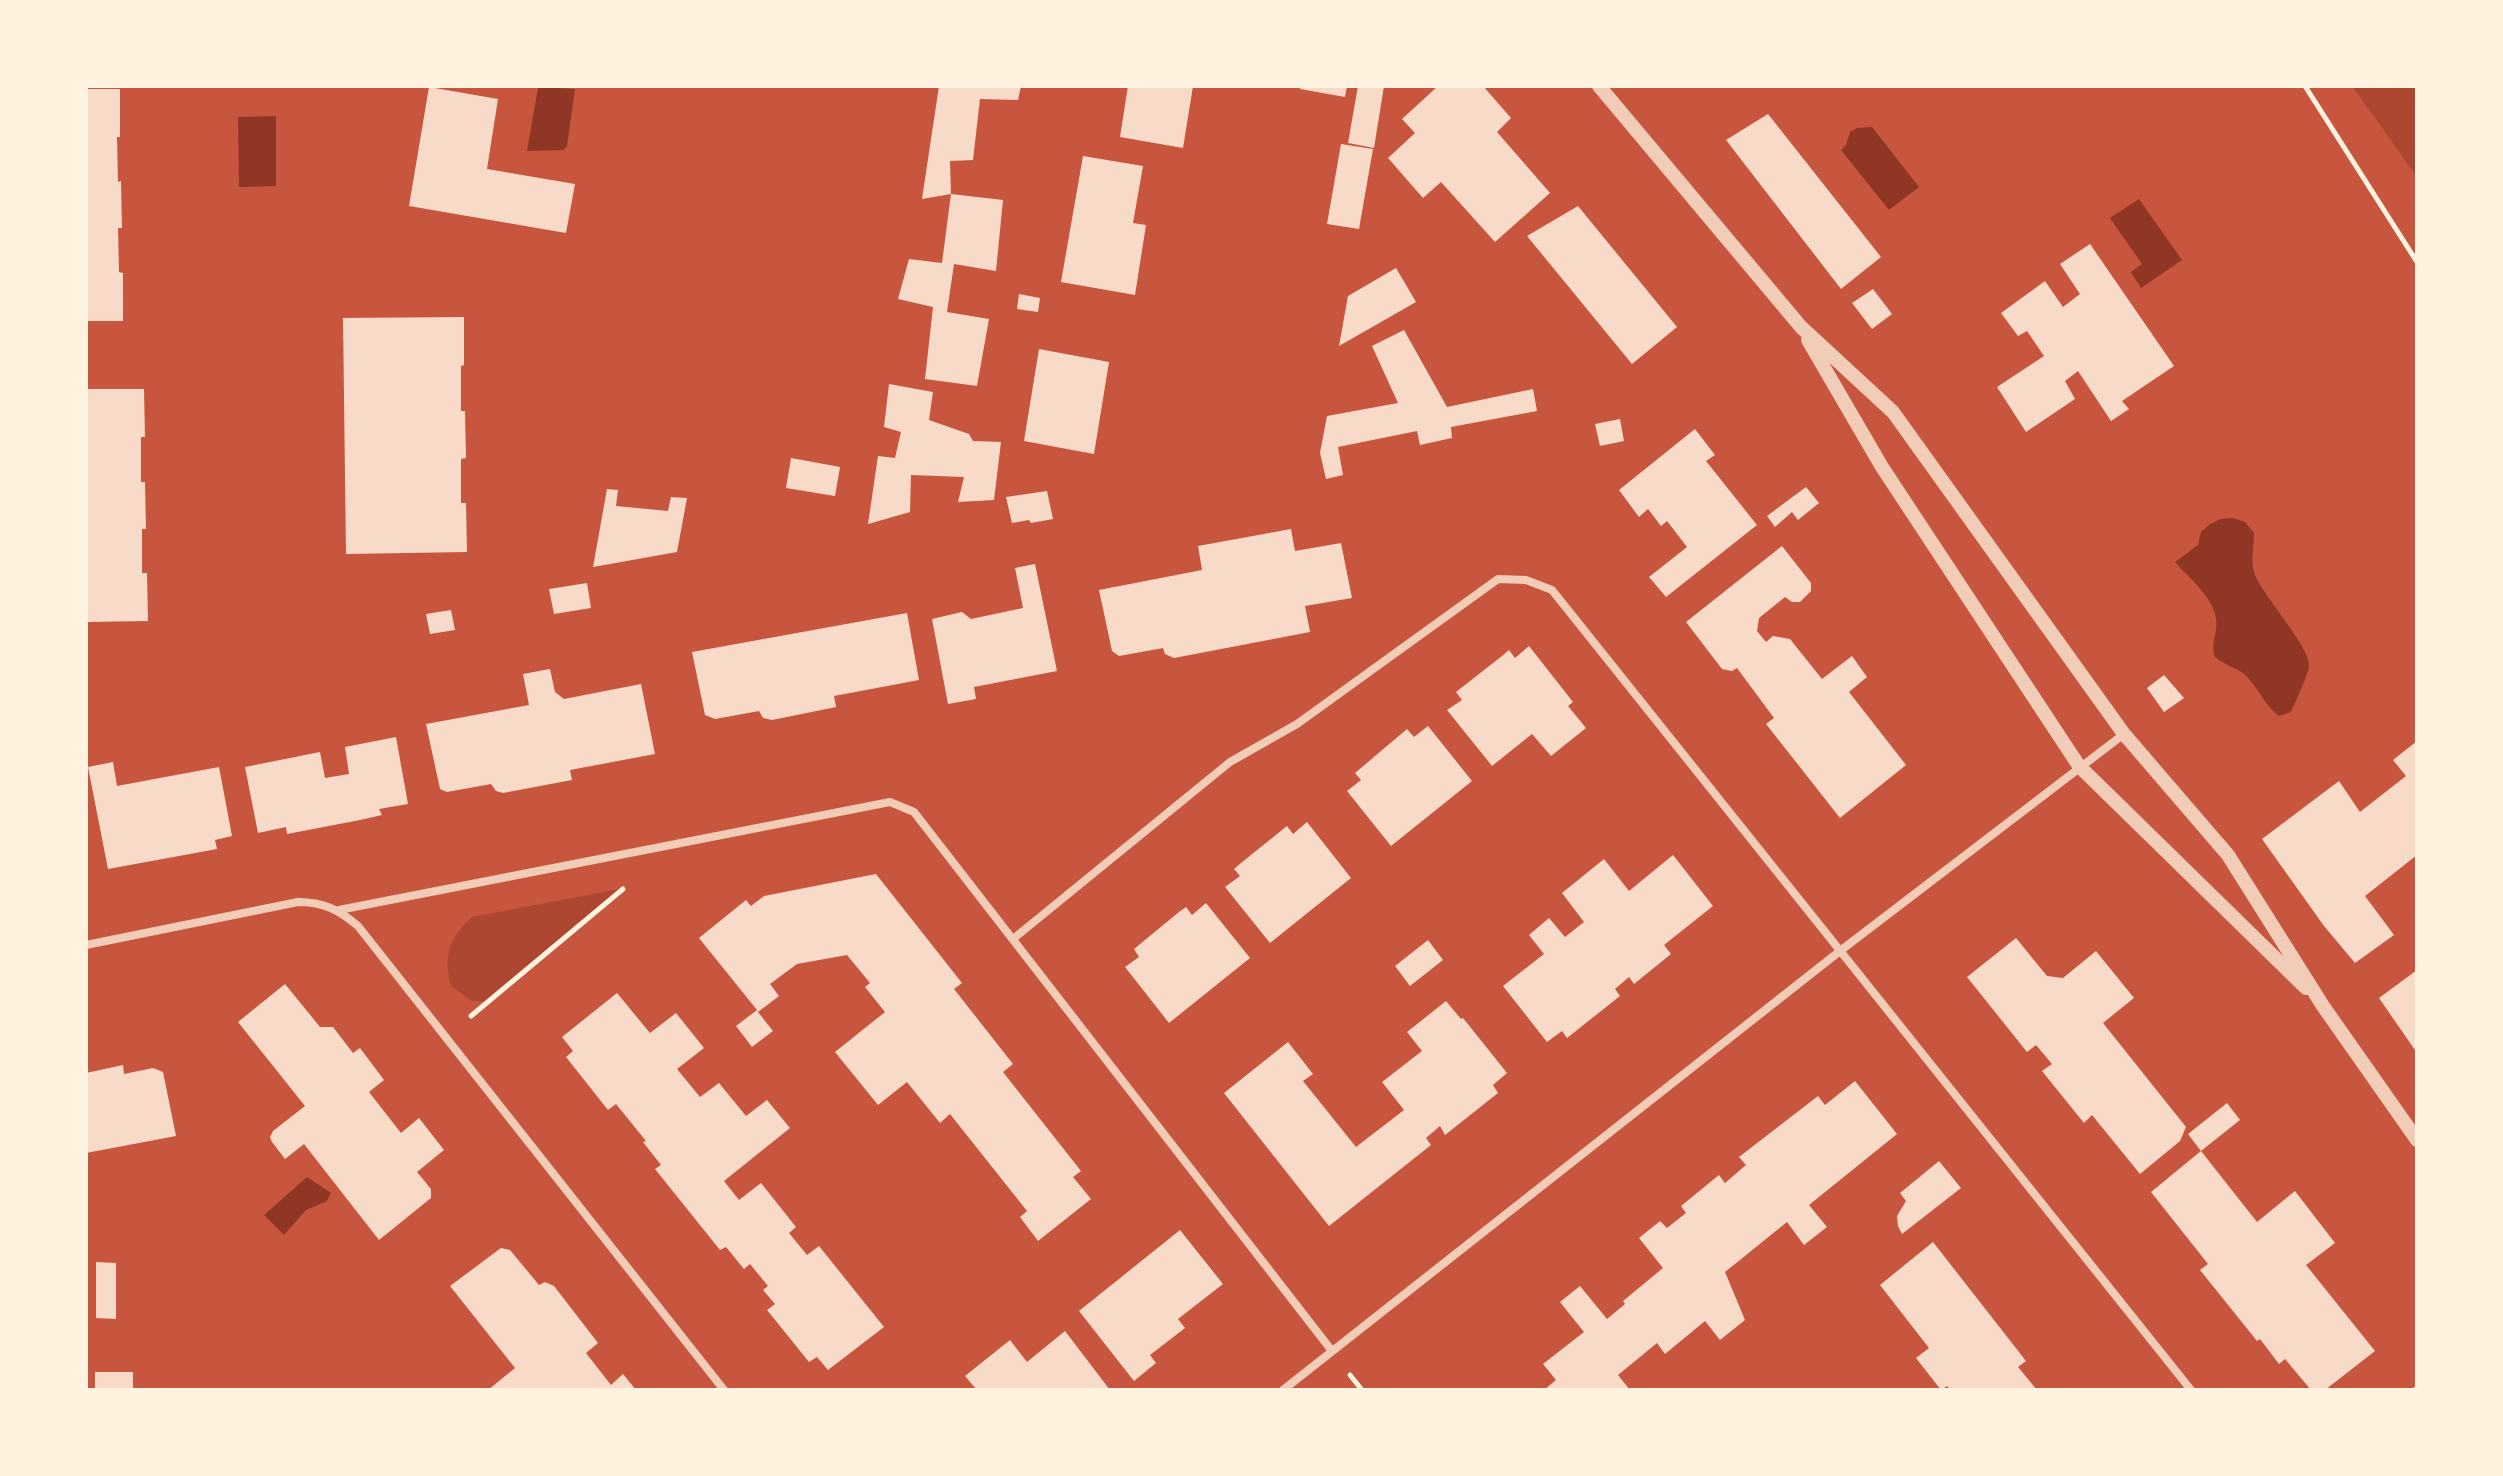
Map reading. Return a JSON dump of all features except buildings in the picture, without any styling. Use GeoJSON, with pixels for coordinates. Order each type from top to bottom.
{"type":"FeatureCollection","features":[{"type":"Feature","properties":{"kind":"street"},"geometry":{"type":"LineString","coordinates":[[1599,86],[1801,327],[1893,412],[2124,734],[2228,855],[2323,1006],[2416,1134]]}},
{"type":"Feature","properties":{"kind":"street"},"geometry":{"type":"LineString","coordinates":[[1801,327],[1882,467],[2079,766],[2323,1006]]}},
{"type":"Feature","properties":{"kind":"street"},"geometry":{"type":"LineString","coordinates":[[1013,939],[1230,762],[1297,724],[1498,579],[1526,580],[1552,590],[2191,1390]]}},
{"type":"Feature","properties":{"kind":"street"},"geometry":{"type":"LineString","coordinates":[[1283,1390],[1840,951],[2124,734]]}},
{"type":"Feature","properties":{"kind":"street"},"geometry":{"type":"LineString","coordinates":[[339,910],[890,802],[914,812],[1332,1351]]}},
{"type":"Feature","properties":{"kind":"street"},"geometry":{"type":"LineString","coordinates":[[86,945],[298,902],[316,902],[339,910],[358,926],[724,1390]]}},
{"type":"Feature","properties":{"kind":"path"},"geometry":{"type":"LineString","coordinates":[[2305,86],[2417,262]]}},
{"type":"Feature","properties":{"kind":"path"},"geometry":{"type":"LineString","coordinates":[[446,1037],[625,888],[618,855]]}},
{"type":"Feature","properties":{"kind":"shaded area"},"geometry":{"type":"Polygon","coordinates":[[[2352,86],[2417,86],[2417,177],[2352,86]]]}},
{"type":"Feature","properties":{"kind":"shaded area"},"geometry":{"type":"Polygon","coordinates":[[[538,88],[575,89],[567,146],[563,150],[527,151],[538,88]]]}},
{"type":"Feature","properties":{"kind":"shaded area"},"geometry":{"type":"Polygon","coordinates":[[[276,116],[276,186],[239,187],[238,117],[276,116]]]}},
{"type":"Feature","properties":{"kind":"shaded area"},"geometry":{"type":"Polygon","coordinates":[[[1872,127],[1919,187],[1889,210],[1841,150],[1850,132],[1872,127]]]}},
{"type":"Feature","properties":{"kind":"shaded area"},"geometry":{"type":"Polygon","coordinates":[[[2139,199],[2182,260],[2141,288],[2131,272],[2142,264],[2110,218],[2139,199]]]}},
{"type":"Feature","properties":{"kind":"shaded area"},"geometry":{"type":"Polygon","coordinates":[[[2233,518],[2245,522],[2254,533],[2252,560],[2255,575],[2307,657],[2308,670],[2291,712],[2279,716],[2244,674],[2215,657],[2216,624],[2211,603],[2175,562],[2198,545],[2201,532],[2210,524],[2233,518]]]}},
{"type":"Feature","properties":{"kind":"shaded area"},"geometry":{"type":"Polygon","coordinates":[[[625,888],[490,1002],[472,1001],[451,986],[448,966],[450,948],[458,932],[472,917],[625,888]]]}},
{"type":"Feature","properties":{"kind":"shaded area"},"geometry":{"type":"Polygon","coordinates":[[[307,1177],[331,1193],[327,1201],[306,1210],[284,1235],[264,1215],[307,1177]]]}}]}
